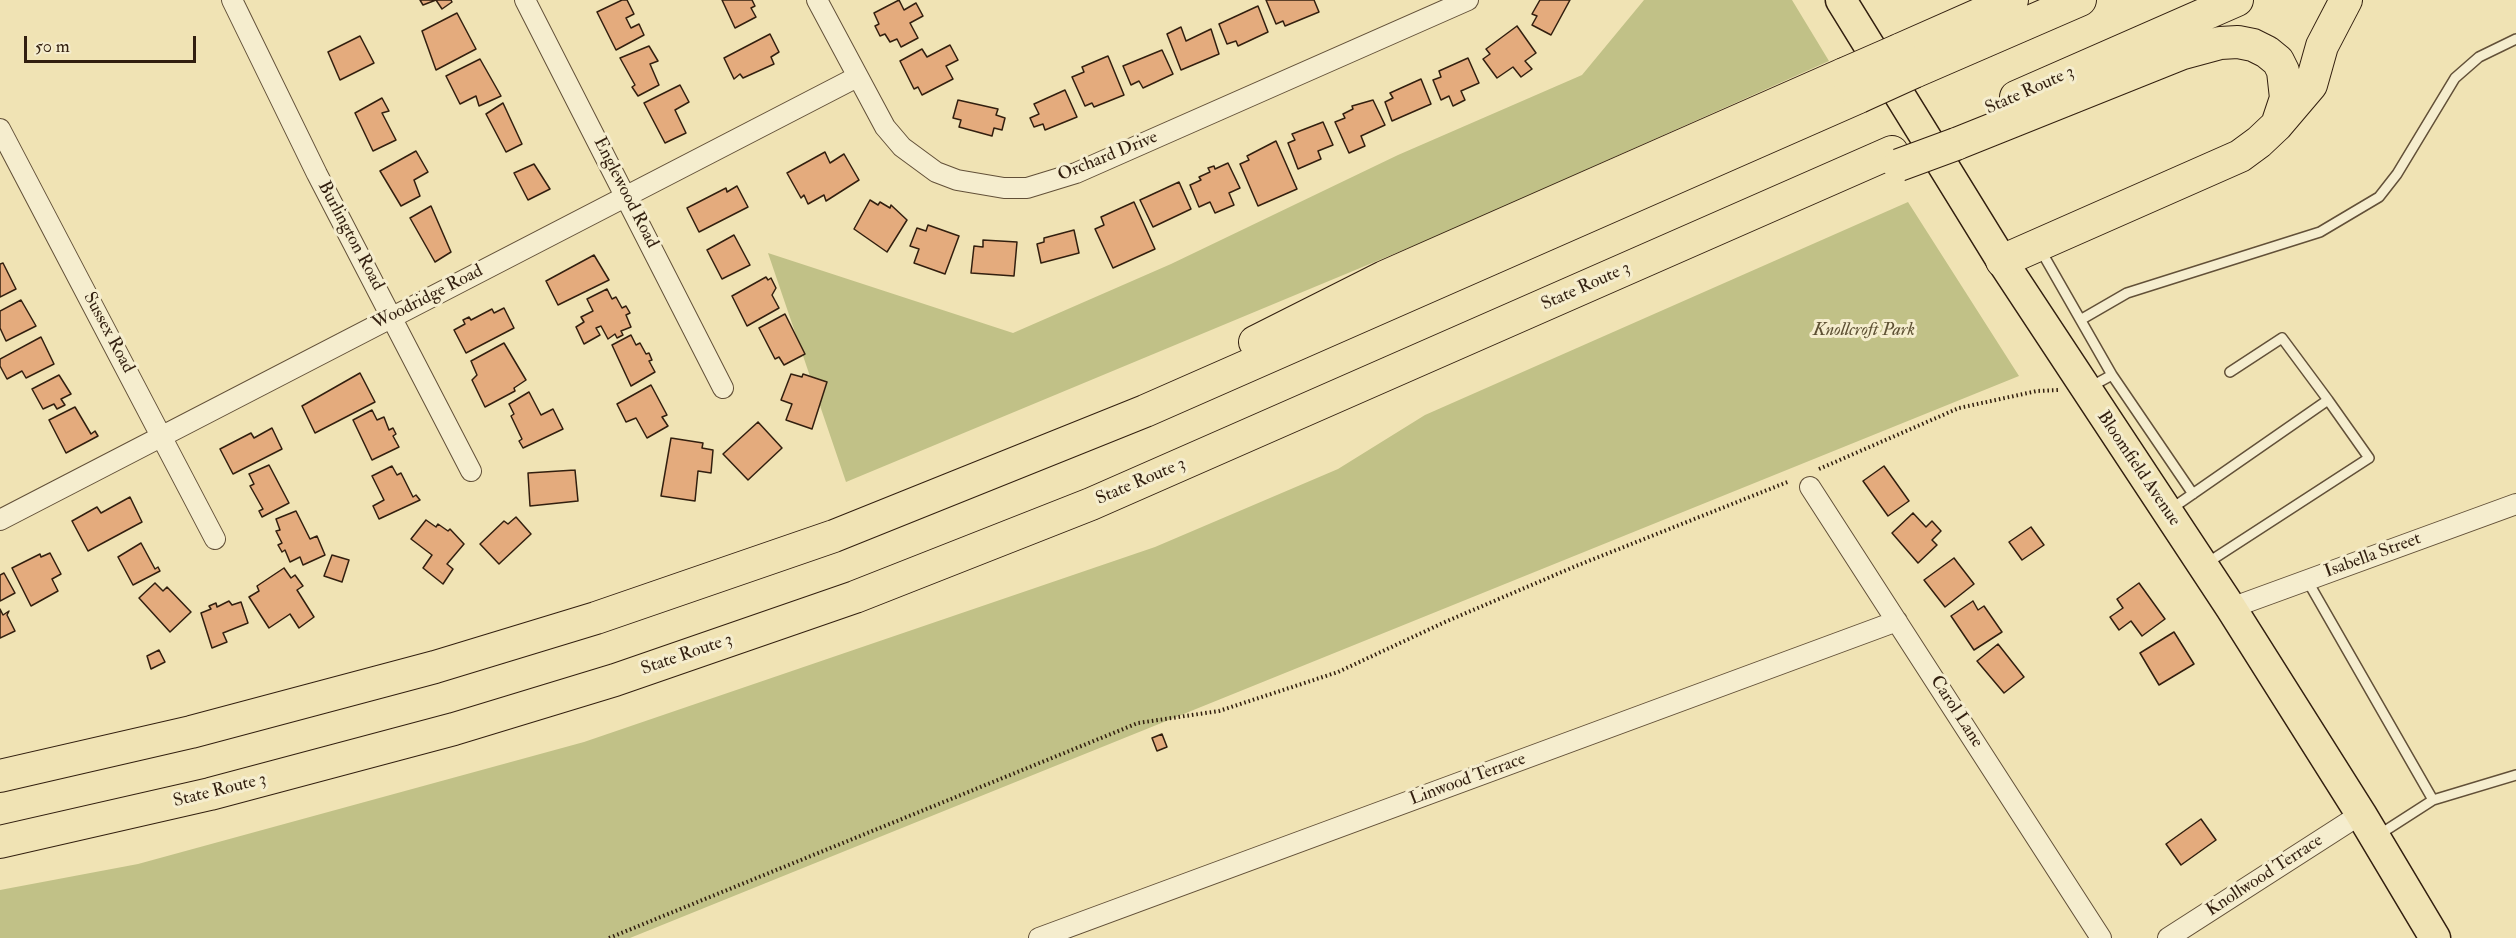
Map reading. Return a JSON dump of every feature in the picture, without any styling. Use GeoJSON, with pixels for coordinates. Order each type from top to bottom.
{"type":"FeatureCollection","features":[{"type":"Feature","properties":{"kind":"highway"},"geometry":{"type":"LineString","coordinates":[[1906,61],[2012,0]]}},
{"type":"Feature","properties":{"kind":"highway"},"geometry":{"type":"LineString","coordinates":[[0,776],[272,712],[506,646],[755,565],[991,476],[1231,374],[1906,61],[2080,0]]}},
{"type":"Feature","properties":{"kind":"highway","name":"State Route 3"},"geometry":{"type":"LineString","coordinates":[[0,842],[210,794],[442,732],[615,680],[845,601],[1091,504],[1726,226],[1951,136],[2237,0]]}},
{"type":"Feature","properties":{"kind":"highway"},"geometry":{"type":"LineString","coordinates":[[2002,261],[2240,156],[2277,126],[2311,85],[2322,46],[2346,0]]}},
{"type":"Feature","properties":{"kind":"highway"},"geometry":{"type":"LineString","coordinates":[[1951,136],[2183,53],[2220,42],[2253,45],[2278,61],[2283,71],[2286,98],[2277,126]]}},
{"type":"Feature","properties":{"kind":"main road","name":"Bloomfield Avenue"},"geometry":{"type":"LineString","coordinates":[[1841,0],[2002,261],[2231,608],[2368,826],[2435,938]]}},
{"type":"Feature","properties":{"kind":"street","name":"Burlington Road"},"geometry":{"type":"LineString","coordinates":[[232,0],[317,174],[471,471]]}},
{"type":"Feature","properties":{"kind":"street","name":"Englewood Road"},"geometry":{"type":"LineString","coordinates":[[525,0],[723,388]]}},
{"type":"Feature","properties":{"kind":"street","name":"Orchard Drive"},"geometry":{"type":"LineString","coordinates":[[817,0],[856,77],[885,127],[902,147],[936,172],[980,185],[1027,188],[1076,173],[1468,0]]}},
{"type":"Feature","properties":{"kind":"street","name":"Woodridge Road"},"geometry":{"type":"LineString","coordinates":[[0,520],[856,77]]}},
{"type":"Feature","properties":{"kind":"street","name":"Sussex Road"},"geometry":{"type":"LineString","coordinates":[[0,129],[214,539]]}},
{"type":"Feature","properties":{"kind":"street","name":"Carol Lane"},"geometry":{"type":"LineString","coordinates":[[1806,479],[2101,938]]}},
{"type":"Feature","properties":{"kind":"street","name":"Isabella Street"},"geometry":{"type":"LineString","coordinates":[[2231,608],[2516,504]]}},
{"type":"Feature","properties":{"kind":"street","name":"Linwood Terrace"},"geometry":{"type":"LineString","coordinates":[[1038,938],[1897,621]]}},
{"type":"Feature","properties":{"kind":"street","name":"Knollwood Terrace"},"geometry":{"type":"LineString","coordinates":[[2168,938],[2368,826]]}},
{"type":"Feature","properties":{"kind":"lane"},"geometry":{"type":"LineString","coordinates":[[2082,319],[2127,294],[2320,232],[2379,197],[2397,174],[2455,78],[2479,57],[2516,39]]}},
{"type":"Feature","properties":{"kind":"lane"},"geometry":{"type":"LineString","coordinates":[[2038,245],[2112,375],[2193,494]]}},
{"type":"Feature","properties":{"kind":"lane"},"geometry":{"type":"LineString","coordinates":[[2203,566],[2369,458],[2282,338],[2230,372]]}},
{"type":"Feature","properties":{"kind":"lane"},"geometry":{"type":"LineString","coordinates":[[2086,390],[2112,375]]}},
{"type":"Feature","properties":{"kind":"lane"},"geometry":{"type":"LineString","coordinates":[[2167,512],[2328,400]]}},
{"type":"Feature","properties":{"kind":"lane"},"geometry":{"type":"LineString","coordinates":[[2307,580],[2433,800]]}},
{"type":"Feature","properties":{"kind":"lane"},"geometry":{"type":"LineString","coordinates":[[2368,826],[2433,800],[2516,775]]}},
{"type":"Feature","properties":{"kind":"path"},"geometry":{"type":"LineString","coordinates":[[609,938],[1138,723],[1219,711],[1338,672],[1445,622],[1576,566],[1806,479],[1959,408],[2037,391],[2086,390]]}},
{"type":"Feature","properties":{"kind":"green space"},"geometry":{"type":"Polygon","coordinates":[[[1644,0],[1792,0],[1829,61],[1449,231],[846,482],[768,253],[1013,333],[1171,264],[1398,155],[1582,75],[1644,0]]]}},
{"type":"Feature","properties":{"kind":"green space","name":"Knollcroft Park"},"geometry":{"type":"Polygon","coordinates":[[[1908,202],[2019,376],[630,938],[0,938],[0,890],[138,864],[584,742],[1155,547],[1338,469],[1425,415],[1908,202]]]}},
{"type":"Feature","properties":{"kind":"building"},"geometry":{"type":"Polygon","coordinates":[[[420,0],[436,0],[423,5],[420,0]]]}},
{"type":"Feature","properties":{"kind":"building"},"geometry":{"type":"Polygon","coordinates":[[[436,0],[451,0],[452,2],[442,9],[436,0]]]}},
{"type":"Feature","properties":{"kind":"building"},"geometry":{"type":"Polygon","coordinates":[[[622,0],[627,0],[634,14],[626,18],[631,28],[639,24],[644,35],[616,50],[597,12],[622,0]]]}},
{"type":"Feature","properties":{"kind":"building"},"geometry":{"type":"Polygon","coordinates":[[[722,0],[752,0],[755,6],[751,8],[756,17],[735,28],[722,0]]]}},
{"type":"Feature","properties":{"kind":"building"},"geometry":{"type":"Polygon","coordinates":[[[899,0],[904,10],[916,3],[923,16],[910,23],[918,38],[901,47],[897,39],[890,42],[885,34],[880,36],[875,26],[879,24],[874,13],[899,0]]]}},
{"type":"Feature","properties":{"kind":"building"},"geometry":{"type":"Polygon","coordinates":[[[1266,0],[1314,0],[1319,12],[1285,26],[1283,21],[1276,24],[1266,0]]]}},
{"type":"Feature","properties":{"kind":"building"},"geometry":{"type":"Polygon","coordinates":[[[1540,0],[1570,0],[1551,35],[1532,25],[1537,16],[1532,14],[1540,0]]]}},
{"type":"Feature","properties":{"kind":"building"},"geometry":{"type":"Polygon","coordinates":[[[1258,6],[1268,32],[1238,46],[1236,41],[1227,44],[1219,24],[1258,6]]]}},
{"type":"Feature","properties":{"kind":"building"},"geometry":{"type":"Polygon","coordinates":[[[457,13],[476,49],[436,70],[422,31],[457,13]]]}},
{"type":"Feature","properties":{"kind":"building"},"geometry":{"type":"Polygon","coordinates":[[[1517,26],[1536,53],[1525,61],[1532,69],[1521,77],[1513,67],[1497,78],[1483,59],[1490,54],[1486,49],[1517,26]]]}},
{"type":"Feature","properties":{"kind":"building"},"geometry":{"type":"Polygon","coordinates":[[[1181,27],[1186,41],[1211,29],[1219,54],[1181,70],[1167,34],[1181,27]]]}},
{"type":"Feature","properties":{"kind":"building"},"geometry":{"type":"Polygon","coordinates":[[[770,34],[779,52],[771,57],[774,64],[743,78],[740,74],[734,79],[724,58],[770,34]]]}},
{"type":"Feature","properties":{"kind":"building"},"geometry":{"type":"Polygon","coordinates":[[[360,36],[374,63],[340,80],[328,52],[360,36]]]}},
{"type":"Feature","properties":{"kind":"building"},"geometry":{"type":"Polygon","coordinates":[[[950,45],[958,60],[946,66],[953,79],[922,95],[918,87],[914,89],[900,61],[922,49],[927,57],[950,45]]]}},
{"type":"Feature","properties":{"kind":"building"},"geometry":{"type":"Polygon","coordinates":[[[649,46],[658,61],[650,64],[659,85],[638,96],[632,87],[635,85],[620,58],[649,46]]]}},
{"type":"Feature","properties":{"kind":"building"},"geometry":{"type":"Polygon","coordinates":[[[1162,50],[1173,74],[1143,88],[1139,81],[1131,85],[1123,66],[1162,50]]]}},
{"type":"Feature","properties":{"kind":"building"},"geometry":{"type":"Polygon","coordinates":[[[1108,56],[1124,95],[1094,107],[1092,103],[1085,106],[1072,77],[1084,72],[1082,67],[1108,56]]]}},
{"type":"Feature","properties":{"kind":"building"},"geometry":{"type":"Polygon","coordinates":[[[1468,58],[1479,83],[1461,91],[1465,100],[1453,106],[1449,96],[1441,100],[1433,80],[1441,77],[1439,71],[1468,58]]]}},
{"type":"Feature","properties":{"kind":"building"},"geometry":{"type":"Polygon","coordinates":[[[480,59],[501,96],[479,106],[476,96],[460,104],[446,76],[480,59]]]}},
{"type":"Feature","properties":{"kind":"building"},"geometry":{"type":"Polygon","coordinates":[[[1421,79],[1431,104],[1392,121],[1385,102],[1393,98],[1390,93],[1421,79]]]}},
{"type":"Feature","properties":{"kind":"building"},"geometry":{"type":"Polygon","coordinates":[[[680,85],[689,102],[675,110],[686,133],[665,143],[644,103],[680,85]]]}},
{"type":"Feature","properties":{"kind":"building"},"geometry":{"type":"Polygon","coordinates":[[[1065,90],[1077,117],[1045,130],[1043,124],[1034,127],[1030,118],[1039,114],[1034,104],[1065,90]]]}},
{"type":"Feature","properties":{"kind":"building"},"geometry":{"type":"Polygon","coordinates":[[[382,98],[389,111],[382,113],[396,140],[373,151],[355,113],[382,98]]]}},
{"type":"Feature","properties":{"kind":"building"},"geometry":{"type":"Polygon","coordinates":[[[958,100],[998,109],[996,115],[1005,118],[1002,130],[994,128],[992,136],[959,127],[961,120],[953,118],[958,100]]]}},
{"type":"Feature","properties":{"kind":"building"},"geometry":{"type":"Polygon","coordinates":[[[1373,100],[1385,125],[1361,136],[1365,146],[1349,153],[1335,122],[1345,118],[1343,114],[1353,109],[1352,106],[1373,100]]]}},
{"type":"Feature","properties":{"kind":"building"},"geometry":{"type":"Polygon","coordinates":[[[503,103],[522,144],[506,152],[486,114],[503,103]]]}},
{"type":"Feature","properties":{"kind":"building"},"geometry":{"type":"Polygon","coordinates":[[[1323,122],[1333,145],[1318,151],[1321,159],[1298,169],[1288,143],[1295,140],[1292,134],[1323,122]]]}},
{"type":"Feature","properties":{"kind":"building"},"geometry":{"type":"Polygon","coordinates":[[[1276,141],[1297,189],[1258,206],[1240,164],[1249,160],[1247,156],[1276,141]]]}},
{"type":"Feature","properties":{"kind":"building"},"geometry":{"type":"Polygon","coordinates":[[[416,151],[428,172],[414,180],[420,196],[401,206],[380,171],[416,151]]]}},
{"type":"Feature","properties":{"kind":"building"},"geometry":{"type":"Polygon","coordinates":[[[825,152],[830,163],[844,154],[859,180],[826,201],[824,195],[808,204],[804,195],[801,198],[787,173],[825,152]]]}},
{"type":"Feature","properties":{"kind":"building"},"geometry":{"type":"Polygon","coordinates":[[[1228,163],[1240,188],[1229,193],[1234,205],[1215,213],[1210,202],[1199,207],[1190,185],[1201,180],[1199,177],[1210,172],[1208,168],[1214,166],[1215,169],[1228,163]]]}},
{"type":"Feature","properties":{"kind":"building"},"geometry":{"type":"Polygon","coordinates":[[[534,164],[550,189],[528,200],[514,173],[534,164]]]}},
{"type":"Feature","properties":{"kind":"building"},"geometry":{"type":"Polygon","coordinates":[[[1179,182],[1191,209],[1153,227],[1140,200],[1179,182]]]}},
{"type":"Feature","properties":{"kind":"building"},"geometry":{"type":"Polygon","coordinates":[[[737,186],[748,207],[699,232],[687,208],[726,188],[727,192],[737,186]]]}},
{"type":"Feature","properties":{"kind":"building"},"geometry":{"type":"Polygon","coordinates":[[[870,200],[878,205],[880,202],[890,208],[891,205],[907,220],[887,252],[854,229],[870,200]]]}},
{"type":"Feature","properties":{"kind":"building"},"geometry":{"type":"Polygon","coordinates":[[[1134,202],[1155,249],[1113,268],[1095,229],[1104,225],[1101,217],[1134,202]]]}},
{"type":"Feature","properties":{"kind":"building"},"geometry":{"type":"Polygon","coordinates":[[[431,206],[451,252],[435,262],[410,218],[431,206]]]}},
{"type":"Feature","properties":{"kind":"building"},"geometry":{"type":"Polygon","coordinates":[[[928,225],[959,236],[945,274],[914,263],[919,249],[910,246],[917,228],[926,231],[928,225]]]}},
{"type":"Feature","properties":{"kind":"building"},"geometry":{"type":"Polygon","coordinates":[[[1074,230],[1079,253],[1041,263],[1037,244],[1044,242],[1044,238],[1074,230]]]}},
{"type":"Feature","properties":{"kind":"building"},"geometry":{"type":"Polygon","coordinates":[[[734,235],[750,265],[722,279],[707,250],[734,235]]]}},
{"type":"Feature","properties":{"kind":"building"},"geometry":{"type":"Polygon","coordinates":[[[983,240],[1017,242],[1014,276],[971,273],[974,246],[983,247],[983,240]]]}},
{"type":"Feature","properties":{"kind":"building"},"geometry":{"type":"Polygon","coordinates":[[[594,255],[609,280],[558,305],[546,281],[594,255]]]}},
{"type":"Feature","properties":{"kind":"building"},"geometry":{"type":"Polygon","coordinates":[[[3,263],[16,289],[0,297],[0,264],[3,263]]]}},
{"type":"Feature","properties":{"kind":"building"},"geometry":{"type":"Polygon","coordinates":[[[766,277],[768,280],[771,278],[776,288],[772,295],[779,308],[747,326],[732,296],[766,277]]]}},
{"type":"Feature","properties":{"kind":"building"},"geometry":{"type":"Polygon","coordinates":[[[607,289],[612,299],[616,297],[622,308],[626,306],[630,313],[626,315],[631,327],[621,331],[623,335],[617,338],[615,334],[608,339],[601,326],[596,328],[600,335],[584,344],[576,327],[584,322],[581,317],[593,311],[587,299],[607,289]]]}},
{"type":"Feature","properties":{"kind":"building"},"geometry":{"type":"Polygon","coordinates":[[[21,300],[36,326],[6,341],[0,328],[0,311],[21,300]]]}},
{"type":"Feature","properties":{"kind":"building"},"geometry":{"type":"Polygon","coordinates":[[[504,308],[514,328],[466,353],[454,330],[465,324],[463,320],[469,317],[471,320],[492,309],[494,313],[504,308]]]}},
{"type":"Feature","properties":{"kind":"building"},"geometry":{"type":"Polygon","coordinates":[[[785,314],[805,354],[784,365],[779,357],[775,359],[759,328],[785,314]]]}},
{"type":"Feature","properties":{"kind":"building"},"geometry":{"type":"Polygon","coordinates":[[[631,335],[636,345],[640,343],[646,354],[649,353],[652,360],[649,361],[655,372],[631,386],[612,345],[631,335]]]}},
{"type":"Feature","properties":{"kind":"building"},"geometry":{"type":"Polygon","coordinates":[[[41,337],[54,364],[26,378],[22,371],[7,379],[0,366],[0,359],[41,337]]]}},
{"type":"Feature","properties":{"kind":"building"},"geometry":{"type":"Polygon","coordinates":[[[504,343],[526,380],[514,388],[515,391],[485,407],[472,380],[477,375],[471,361],[504,343]]]}},
{"type":"Feature","properties":{"kind":"building"},"geometry":{"type":"Polygon","coordinates":[[[360,373],[375,402],[315,433],[302,406],[360,373]]]}},
{"type":"Feature","properties":{"kind":"building"},"geometry":{"type":"Polygon","coordinates":[[[791,374],[802,377],[803,374],[827,382],[812,429],[786,420],[792,404],[781,400],[791,374]]]}},
{"type":"Feature","properties":{"kind":"building"},"geometry":{"type":"Polygon","coordinates":[[[59,375],[71,394],[61,399],[65,405],[57,409],[54,404],[43,409],[32,389],[59,375]]]}},
{"type":"Feature","properties":{"kind":"building"},"geometry":{"type":"Polygon","coordinates":[[[651,385],[667,415],[662,417],[668,426],[647,438],[636,418],[626,422],[617,404],[651,385]]]}},
{"type":"Feature","properties":{"kind":"building"},"geometry":{"type":"Polygon","coordinates":[[[529,392],[541,415],[553,409],[563,429],[523,448],[509,404],[529,392]]]}},
{"type":"Feature","properties":{"kind":"building"},"geometry":{"type":"Polygon","coordinates":[[[75,407],[91,434],[95,431],[98,436],[66,453],[49,420],[75,407]]]}},
{"type":"Feature","properties":{"kind":"building"},"geometry":{"type":"Polygon","coordinates":[[[372,410],[377,420],[384,417],[389,430],[393,428],[396,434],[393,436],[399,447],[372,460],[353,420],[372,410]]]}},
{"type":"Feature","properties":{"kind":"building"},"geometry":{"type":"Polygon","coordinates":[[[758,422],[782,448],[748,480],[723,454],[758,422]]]}},
{"type":"Feature","properties":{"kind":"building"},"geometry":{"type":"Polygon","coordinates":[[[272,428],[282,449],[233,474],[220,449],[251,433],[254,438],[272,428]]]}},
{"type":"Feature","properties":{"kind":"building"},"geometry":{"type":"Polygon","coordinates":[[[671,438],[703,443],[702,448],[713,450],[711,473],[698,471],[695,501],[661,496],[671,438]]]}},
{"type":"Feature","properties":{"kind":"building"},"geometry":{"type":"Polygon","coordinates":[[[269,465],[289,503],[262,517],[259,511],[263,509],[250,486],[254,484],[249,474],[269,465]]]}},
{"type":"Feature","properties":{"kind":"building"},"geometry":{"type":"Polygon","coordinates":[[[392,466],[397,475],[401,473],[413,497],[416,495],[420,500],[379,519],[373,506],[384,500],[372,476],[392,466]]]}},
{"type":"Feature","properties":{"kind":"building"},"geometry":{"type":"Polygon","coordinates":[[[1884,466],[1909,501],[1888,516],[1863,481],[1884,466]]]}},
{"type":"Feature","properties":{"kind":"building"},"geometry":{"type":"Polygon","coordinates":[[[575,470],[578,501],[530,506],[528,473],[575,470]]]}},
{"type":"Feature","properties":{"kind":"building"},"geometry":{"type":"Polygon","coordinates":[[[130,497],[142,522],[88,551],[72,521],[97,507],[101,513],[130,497]]]}},
{"type":"Feature","properties":{"kind":"building"},"geometry":{"type":"Polygon","coordinates":[[[296,511],[310,539],[317,536],[325,555],[303,565],[300,557],[290,562],[285,550],[282,552],[278,545],[282,543],[276,531],[280,530],[276,519],[296,511]]]}},
{"type":"Feature","properties":{"kind":"building"},"geometry":{"type":"Polygon","coordinates":[[[1913,513],[1926,527],[1932,521],[1941,531],[1932,540],[1937,545],[1918,563],[1892,533],[1913,513]]]}},
{"type":"Feature","properties":{"kind":"building"},"geometry":{"type":"Polygon","coordinates":[[[516,517],[531,534],[499,564],[480,544],[504,521],[508,524],[516,517]]]}},
{"type":"Feature","properties":{"kind":"building"},"geometry":{"type":"Polygon","coordinates":[[[426,520],[436,527],[438,524],[448,531],[450,529],[464,544],[447,564],[453,569],[443,584],[423,568],[432,555],[411,539],[426,520]]]}},
{"type":"Feature","properties":{"kind":"building"},"geometry":{"type":"Polygon","coordinates":[[[2031,527],[2044,545],[2022,560],[2009,542],[2031,527]]]}},
{"type":"Feature","properties":{"kind":"building"},"geometry":{"type":"Polygon","coordinates":[[[141,543],[155,569],[158,567],[160,571],[133,585],[118,557],[141,543]]]}},
{"type":"Feature","properties":{"kind":"building"},"geometry":{"type":"Polygon","coordinates":[[[50,553],[61,574],[52,579],[58,591],[31,606],[12,568],[40,554],[41,557],[50,553]]]}},
{"type":"Feature","properties":{"kind":"building"},"geometry":{"type":"Polygon","coordinates":[[[332,555],[349,560],[342,582],[324,576],[332,555]]]}},
{"type":"Feature","properties":{"kind":"building"},"geometry":{"type":"Polygon","coordinates":[[[1954,558],[1974,584],[1945,607],[1924,580],[1954,558]]]}},
{"type":"Feature","properties":{"kind":"building"},"geometry":{"type":"Polygon","coordinates":[[[284,568],[291,578],[295,575],[303,586],[297,590],[314,617],[299,628],[290,614],[269,628],[249,597],[259,591],[257,586],[284,568]]]}},
{"type":"Feature","properties":{"kind":"building"},"geometry":{"type":"Polygon","coordinates":[[[4,573],[15,593],[0,601],[0,575],[4,573]]]}},
{"type":"Feature","properties":{"kind":"building"},"geometry":{"type":"Polygon","coordinates":[[[155,583],[163,591],[167,587],[191,612],[170,632],[139,598],[155,583]]]}},
{"type":"Feature","properties":{"kind":"building"},"geometry":{"type":"Polygon","coordinates":[[[2139,583],[2165,619],[2142,636],[2131,621],[2119,630],[2110,617],[2123,608],[2117,599],[2139,583]]]}},
{"type":"Feature","properties":{"kind":"building"},"geometry":{"type":"Polygon","coordinates":[[[229,601],[232,605],[241,602],[248,623],[223,633],[227,642],[212,648],[201,613],[211,609],[209,606],[216,603],[217,607],[229,601]]]}},
{"type":"Feature","properties":{"kind":"building"},"geometry":{"type":"Polygon","coordinates":[[[1973,601],[1978,610],[1984,606],[2002,632],[1974,650],[1951,616],[1973,601]]]}},
{"type":"Feature","properties":{"kind":"building"},"geometry":{"type":"Polygon","coordinates":[[[0,609],[3,615],[9,611],[7,615],[15,631],[0,638],[0,609]]]}},
{"type":"Feature","properties":{"kind":"building"},"geometry":{"type":"Polygon","coordinates":[[[2174,632],[2194,664],[2159,685],[2140,653],[2174,632]]]}},
{"type":"Feature","properties":{"kind":"building"},"geometry":{"type":"Polygon","coordinates":[[[1998,644],[2024,677],[2004,693],[1977,661],[1998,644]]]}},
{"type":"Feature","properties":{"kind":"building"},"geometry":{"type":"Polygon","coordinates":[[[159,650],[165,662],[151,669],[147,656],[159,650]]]}},
{"type":"Feature","properties":{"kind":"building"},"geometry":{"type":"Polygon","coordinates":[[[1162,734],[1167,747],[1157,751],[1152,738],[1162,734]]]}},
{"type":"Feature","properties":{"kind":"building"},"geometry":{"type":"Polygon","coordinates":[[[2201,819],[2216,840],[2181,865],[2166,844],[2201,819]]]}}]}
